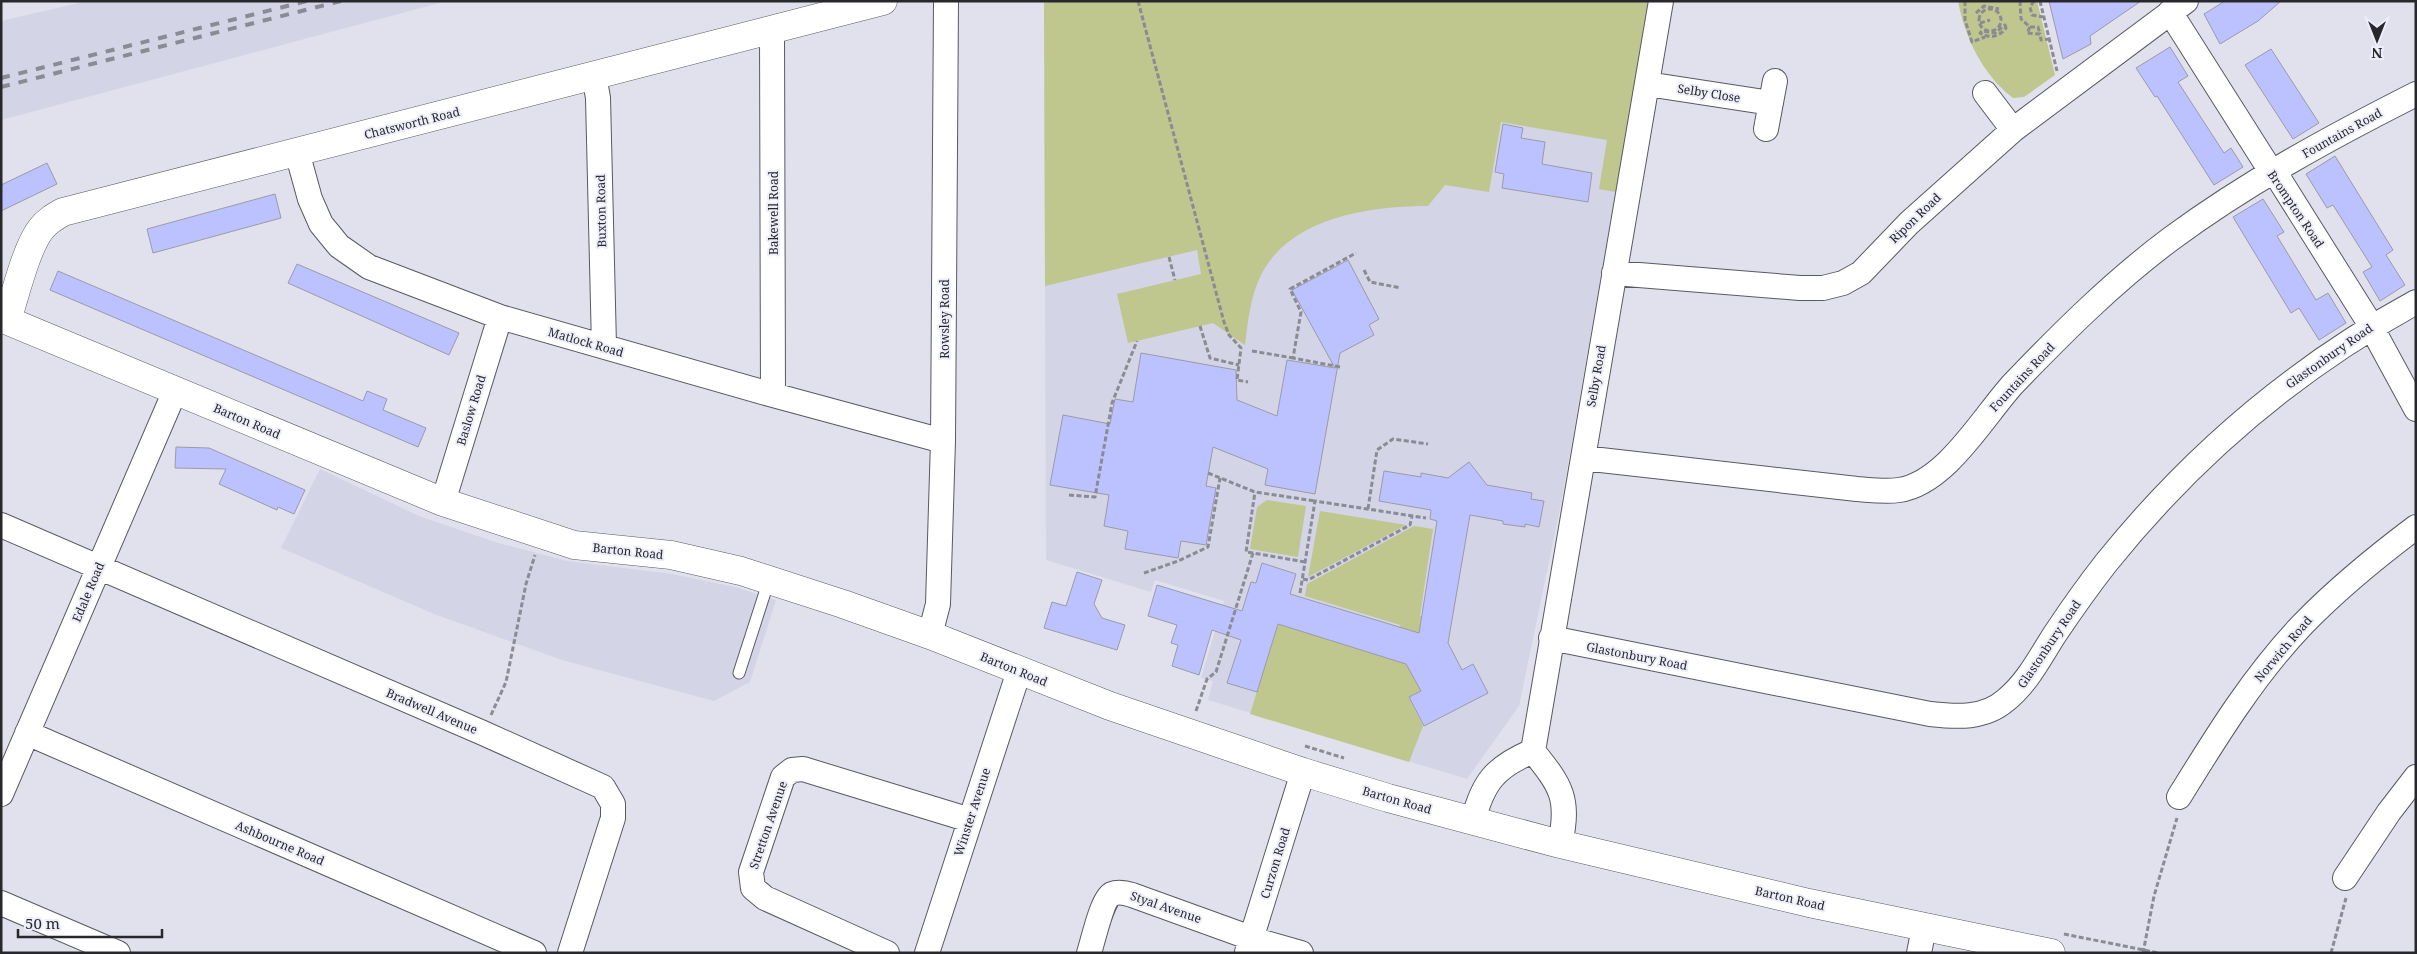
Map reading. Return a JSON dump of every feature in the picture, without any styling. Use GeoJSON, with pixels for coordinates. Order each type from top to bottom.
{"type":"FeatureCollection","features":[{"type":"Feature","properties":{"kind":"street","name":"Chatsworth Road"},"geometry":{"type":"LineString","coordinates":[[4,319],[34,242],[41,229],[51,219],[63,212],[883,1]]}},
{"type":"Feature","properties":{"kind":"street","name":"Rowsley Road"},"geometry":{"type":"LineString","coordinates":[[930,635],[938,604],[943,441],[946,1]]}},
{"type":"Feature","properties":{"kind":"street","name":"Selby Road"},"geometry":{"type":"LineString","coordinates":[[1533,751],[1661,1]]}},
{"type":"Feature","properties":{"kind":"street","name":"Ripon Road"},"geometry":{"type":"LineString","coordinates":[[1614,273],[1800,288],[1823,288],[1843,283],[1861,273],[1916,216],[2013,130],[2178,7]]}},
{"type":"Feature","properties":{"kind":"street","name":"Brompton Road"},"geometry":{"type":"LineString","coordinates":[[2178,7],[2272,172],[2284,187],[2370,326],[2416,409]]}},
{"type":"Feature","properties":{"kind":"street","name":"Bakewell Road"},"geometry":{"type":"LineString","coordinates":[[772,30],[773,395]]}},
{"type":"Feature","properties":{"kind":"street","name":"Buxton Road"},"geometry":{"type":"LineString","coordinates":[[594,75],[598,98],[604,346]]}},
{"type":"Feature","properties":{"kind":"street","name":"Selby Close"},"geometry":{"type":"LineString","coordinates":[[1647,84],[1773,92],[1766,129]]}},
{"type":"Feature","properties":{"kind":"street"},"geometry":{"type":"LineString","coordinates":[[1986,93],[2013,130]]}},
{"type":"Feature","properties":{"kind":"street","name":"Fountains Road"},"geometry":{"type":"LineString","coordinates":[[1582,458],[1857,489],[1900,490],[1918,485],[1950,460],[2012,386],[2078,318],[2130,271],[2224,201],[2357,124],[2416,94]]}},
{"type":"Feature","properties":{"kind":"street","name":"Matlock Road"},"geometry":{"type":"LineString","coordinates":[[297,152],[321,224],[339,246],[369,267],[500,317],[773,395],[943,441]]}},
{"type":"Feature","properties":{"kind":"street","name":"Glastonbury Road"},"geometry":{"type":"LineString","coordinates":[[1551,638],[1930,714],[1958,717],[1982,714],[2004,702],[2021,686],[2093,580],[2139,522],[2192,465],[2242,420],[2304,371],[2370,326],[2416,302]]}},
{"type":"Feature","properties":{"kind":"street","name":"Baslow Road"},"geometry":{"type":"LineString","coordinates":[[443,502],[500,317]]}},
{"type":"Feature","properties":{"kind":"street","name":"Barton Road"},"geometry":{"type":"LineString","coordinates":[[4,319],[443,502],[574,545],[671,555],[718,565],[769,580],[930,635],[1019,671],[1189,734],[1303,772],[1473,822],[1922,941],[2054,943]]}},
{"type":"Feature","properties":{"kind":"street","name":"Edale Road"},"geometry":{"type":"LineString","coordinates":[[1,794],[175,390]]}},
{"type":"Feature","properties":{"kind":"street","name":"Bradwell Avenue"},"geometry":{"type":"LineString","coordinates":[[1,525],[598,783],[611,798],[613,818],[570,953]]}},
{"type":"Feature","properties":{"kind":"street","name":"Norwich Road"},"geometry":{"type":"LineString","coordinates":[[2179,797],[2235,708],[2302,625],[2340,588],[2416,527]]}},
{"type":"Feature","properties":{"kind":"street","name":"Winster Avenue"},"geometry":{"type":"LineString","coordinates":[[928,953],[1019,671]]}},
{"type":"Feature","properties":{"kind":"street","name":"Ashbourne Road"},"geometry":{"type":"LineString","coordinates":[[27,733],[534,953]]}},
{"type":"Feature","properties":{"kind":"street"},"geometry":{"type":"LineString","coordinates":[[1473,822],[1482,792],[1495,773],[1512,761],[1533,751],[1551,774],[1562,796],[1565,814],[1560,844]]}},
{"type":"Feature","properties":{"kind":"street","name":"Stretton Avenue"},"geometry":{"type":"LineString","coordinates":[[887,953],[765,898],[753,888],[752,872],[783,777],[792,770],[803,769],[970,820]]}},
{"type":"Feature","properties":{"kind":"street","name":"Curzon Road"},"geometry":{"type":"LineString","coordinates":[[1249,946],[1303,772]]}},
{"type":"Feature","properties":{"kind":"street"},"geometry":{"type":"LineString","coordinates":[[2345,878],[2389,812],[2416,777]]}},
{"type":"Feature","properties":{"kind":"street","name":"Styal Avenue"},"geometry":{"type":"LineString","coordinates":[[1089,953],[1106,902],[1112,894],[1118,892],[1132,895],[1249,946]]}},
{"type":"Feature","properties":{"kind":"street"},"geometry":{"type":"LineString","coordinates":[[1,903],[118,953]]}},
{"type":"Feature","properties":{"kind":"street"},"geometry":{"type":"LineString","coordinates":[[1249,946],[1300,953]]}},
{"type":"Feature","properties":{"kind":"lane"},"geometry":{"type":"LineString","coordinates":[[739,673],[769,580]]}},
{"type":"Feature","properties":{"kind":"path"},"geometry":{"type":"LineString","coordinates":[[1138,1],[1224,322],[1230,334],[1242,348],[1237,380],[1248,382]]}},
{"type":"Feature","properties":{"kind":"path"},"geometry":{"type":"LineString","coordinates":[[1965,1],[1965,20],[1972,42],[1995,34]]}},
{"type":"Feature","properties":{"kind":"path"},"geometry":{"type":"LineString","coordinates":[[2020,1],[2021,19],[2030,27],[2038,27],[2041,40],[2049,39]]}},
{"type":"Feature","properties":{"kind":"path"},"geometry":{"type":"LineString","coordinates":[[2034,1],[2030,7],[2032,15],[2044,16]]}},
{"type":"Feature","properties":{"kind":"path"},"geometry":{"type":"LineString","coordinates":[[2040,1],[2062,93]]}},
{"type":"Feature","properties":{"kind":"path"},"geometry":{"type":"LineString","coordinates":[[1985,8],[1993,10],[2000,16],[1999,26],[1995,34]]}},
{"type":"Feature","properties":{"kind":"path"},"geometry":{"type":"LineString","coordinates":[[1985,8],[1980,17],[1980,23],[1984,29],[1995,34]]}},
{"type":"Feature","properties":{"kind":"path"},"geometry":{"type":"LineString","coordinates":[[1976,13],[1985,8],[1999,8]]}},
{"type":"Feature","properties":{"kind":"path"},"geometry":{"type":"LineString","coordinates":[[1980,23],[1990,20]]}},
{"type":"Feature","properties":{"kind":"path"},"geometry":{"type":"LineString","coordinates":[[2030,27],[2027,33],[2040,34]]}},
{"type":"Feature","properties":{"kind":"path"},"geometry":{"type":"LineString","coordinates":[[1986,36],[1980,32],[1995,34]]}},
{"type":"Feature","properties":{"kind":"path"},"geometry":{"type":"LineString","coordinates":[[1293,358],[1301,312],[1290,289],[1356,253]]}},
{"type":"Feature","properties":{"kind":"path"},"geometry":{"type":"LineString","coordinates":[[1169,258],[1175,280]]}},
{"type":"Feature","properties":{"kind":"path"},"geometry":{"type":"LineString","coordinates":[[1364,270],[1370,282],[1401,288]]}},
{"type":"Feature","properties":{"kind":"path"},"geometry":{"type":"LineString","coordinates":[[1200,326],[1210,358],[1239,365]]}},
{"type":"Feature","properties":{"kind":"path"},"geometry":{"type":"LineString","coordinates":[[1069,496],[1095,497],[1112,403],[1137,341]]}},
{"type":"Feature","properties":{"kind":"path"},"geometry":{"type":"LineString","coordinates":[[1252,351],[1340,367]]}},
{"type":"Feature","properties":{"kind":"path"},"geometry":{"type":"LineString","coordinates":[[1368,509],[1377,450],[1393,438],[1428,444]]}},
{"type":"Feature","properties":{"kind":"path"},"geometry":{"type":"LineString","coordinates":[[1208,473],[1255,492],[1426,518]]}},
{"type":"Feature","properties":{"kind":"path"},"geometry":{"type":"LineString","coordinates":[[1144,573],[1178,561],[1208,547],[1220,478]]}},
{"type":"Feature","properties":{"kind":"path"},"geometry":{"type":"LineString","coordinates":[[1255,492],[1246,552],[1305,562]]}},
{"type":"Feature","properties":{"kind":"path"},"geometry":{"type":"LineString","coordinates":[[1300,593],[1315,501]]}},
{"type":"Feature","properties":{"kind":"path"},"geometry":{"type":"LineString","coordinates":[[1303,579],[1308,580],[1410,525],[1412,516]]}},
{"type":"Feature","properties":{"kind":"path"},"geometry":{"type":"LineString","coordinates":[[483,732],[506,682],[526,584],[540,535]]}},
{"type":"Feature","properties":{"kind":"path"},"geometry":{"type":"LineString","coordinates":[[1204,715],[1195,712],[1200,704],[1207,680],[1216,672],[1253,553]]}},
{"type":"Feature","properties":{"kind":"path"},"geometry":{"type":"LineString","coordinates":[[1298,744],[1345,758]]}},
{"type":"Feature","properties":{"kind":"path"},"geometry":{"type":"LineString","coordinates":[[2144,951],[2154,896],[2177,819],[2179,797]]}},
{"type":"Feature","properties":{"kind":"path"},"geometry":{"type":"LineString","coordinates":[[2331,953],[2346,899],[2345,878]]}},
{"type":"Feature","properties":{"kind":"path"},"geometry":{"type":"LineString","coordinates":[[2054,943],[2159,953]]}},
{"type":"Feature","properties":{"kind":"shaded area"},"geometry":{"type":"Polygon","coordinates":[[[87,1],[447,1],[1,120],[1,21],[87,1]]]}},
{"type":"Feature","properties":{"kind":"shaded area"},"geometry":{"type":"Polygon","coordinates":[[[1044,1],[1649,1],[1561,504],[1519,706],[1467,779],[1208,700],[1213,681],[1201,678],[1224,601],[1155,580],[1151,592],[1046,560],[1044,1]]]}},
{"type":"Feature","properties":{"kind":"shaded area"},"geometry":{"type":"Polygon","coordinates":[[[320,469],[419,516],[498,543],[567,561],[672,574],[735,587],[776,600],[750,682],[714,701],[562,660],[434,614],[281,548],[320,469]]]}},
{"type":"Feature","properties":{"kind":"green space"},"geometry":{"type":"Polygon","coordinates":[[[1044,1],[1649,1],[1616,192],[1599,189],[1607,140],[1501,122],[1489,192],[1445,185],[1428,206],[1382,209],[1357,213],[1311,228],[1291,240],[1274,255],[1257,283],[1250,310],[1245,345],[1213,323],[1128,343],[1117,294],[1201,274],[1197,250],[1045,286],[1044,1]]]}},
{"type":"Feature","properties":{"kind":"green space"},"geometry":{"type":"Polygon","coordinates":[[[1958,1],[2037,1],[2055,75],[2024,97],[2013,98],[2002,89],[1977,55],[1965,29],[1958,1]]]}},
{"type":"Feature","properties":{"kind":"green space"},"geometry":{"type":"Polygon","coordinates":[[[1267,500],[1306,506],[1298,557],[1250,549],[1257,507],[1267,500]]]}},
{"type":"Feature","properties":{"kind":"green space"},"geometry":{"type":"Polygon","coordinates":[[[1320,511],[1406,525],[1308,577],[1320,511]]]}},
{"type":"Feature","properties":{"kind":"green space"},"geometry":{"type":"Polygon","coordinates":[[[1414,526],[1433,529],[1420,616],[1429,618],[1427,628],[1405,640],[1397,637],[1400,625],[1305,596],[1307,584],[1414,526]]]}},
{"type":"Feature","properties":{"kind":"green space"},"geometry":{"type":"Polygon","coordinates":[[[1278,624],[1406,664],[1421,691],[1409,698],[1423,726],[1409,762],[1250,714],[1278,624]]]}},
{"type":"Feature","properties":{"kind":"building"},"geometry":{"type":"Polygon","coordinates":[[[2049,1],[2141,1],[2090,36],[2091,44],[2063,59],[2049,1]]]}},
{"type":"Feature","properties":{"kind":"building"},"geometry":{"type":"Polygon","coordinates":[[[2225,1],[2281,1],[2258,21],[2220,44],[2204,14],[2225,1]]]}},
{"type":"Feature","properties":{"kind":"building"},"geometry":{"type":"Polygon","coordinates":[[[2170,47],[2188,76],[2178,82],[2224,153],[2231,148],[2243,167],[2214,185],[2157,96],[2155,97],[2136,68],[2170,47]]]}},
{"type":"Feature","properties":{"kind":"building"},"geometry":{"type":"Polygon","coordinates":[[[2271,49],[2319,123],[2293,139],[2245,65],[2271,49]]]}},
{"type":"Feature","properties":{"kind":"building"},"geometry":{"type":"Polygon","coordinates":[[[1503,124],[1523,128],[1521,138],[1545,142],[1542,164],[1592,173],[1588,202],[1502,188],[1504,174],[1495,172],[1503,124]]]}},
{"type":"Feature","properties":{"kind":"building"},"geometry":{"type":"Polygon","coordinates":[[[2335,156],[2393,250],[2386,255],[2405,285],[2380,301],[2363,272],[2372,267],[2333,205],[2327,208],[2306,174],[2335,156]]]}},
{"type":"Feature","properties":{"kind":"building"},"geometry":{"type":"Polygon","coordinates":[[[47,163],[57,184],[1,211],[1,185],[47,163]]]}},
{"type":"Feature","properties":{"kind":"building"},"geometry":{"type":"Polygon","coordinates":[[[275,194],[281,218],[153,253],[147,229],[275,194]]]}},
{"type":"Feature","properties":{"kind":"building"},"geometry":{"type":"Polygon","coordinates":[[[2263,199],[2284,232],[2277,236],[2316,300],[2328,293],[2346,323],[2319,340],[2299,308],[2291,313],[2233,217],[2263,199]]]}},
{"type":"Feature","properties":{"kind":"building"},"geometry":{"type":"Polygon","coordinates":[[[1348,260],[1379,319],[1369,325],[1374,335],[1340,353],[1315,494],[1265,485],[1268,469],[1213,447],[1206,486],[1216,488],[1206,545],[1181,541],[1178,558],[1125,549],[1128,531],[1104,526],[1109,495],[1050,485],[1063,415],[1110,424],[1115,399],[1133,402],[1141,353],[1236,370],[1237,400],[1277,416],[1287,360],[1335,368],[1292,290],[1348,260]]]}},
{"type":"Feature","properties":{"kind":"building"},"geometry":{"type":"Polygon","coordinates":[[[297,264],[459,333],[449,355],[288,283],[297,264]]]}},
{"type":"Feature","properties":{"kind":"building"},"geometry":{"type":"Polygon","coordinates":[[[58,271],[363,401],[367,391],[387,399],[383,410],[426,428],[418,447],[50,290],[58,271]]]}},
{"type":"Feature","properties":{"kind":"building"},"geometry":{"type":"Polygon","coordinates":[[[176,447],[209,448],[305,490],[294,514],[278,507],[277,510],[219,484],[226,469],[175,468],[176,447]]]}},
{"type":"Feature","properties":{"kind":"building"},"geometry":{"type":"Polygon","coordinates":[[[1469,462],[1487,485],[1532,493],[1531,499],[1544,501],[1539,527],[1525,524],[1525,527],[1503,524],[1503,521],[1470,515],[1448,643],[1462,670],[1473,664],[1488,693],[1424,726],[1409,697],[1421,691],[1406,664],[1278,624],[1257,692],[1227,683],[1241,640],[1212,630],[1199,675],[1172,666],[1178,645],[1171,643],[1177,625],[1148,616],[1157,585],[1242,611],[1251,582],[1256,583],[1262,563],[1296,574],[1290,594],[1419,633],[1437,521],[1430,519],[1431,510],[1379,501],[1384,471],[1421,477],[1421,473],[1448,478],[1469,462]]]}},
{"type":"Feature","properties":{"kind":"building"},"geometry":{"type":"Polygon","coordinates":[[[1077,572],[1102,580],[1094,604],[1102,618],[1125,625],[1117,650],[1044,628],[1052,602],[1066,606],[1077,572]]]}},
{"type":"Feature","properties":{"kind":"railway"},"geometry":{"type":"LineString","coordinates":[[1,78],[307,1]]}},
{"type":"Feature","properties":{"kind":"railway"},"geometry":{"type":"LineString","coordinates":[[1,87],[341,1]]}}]}
